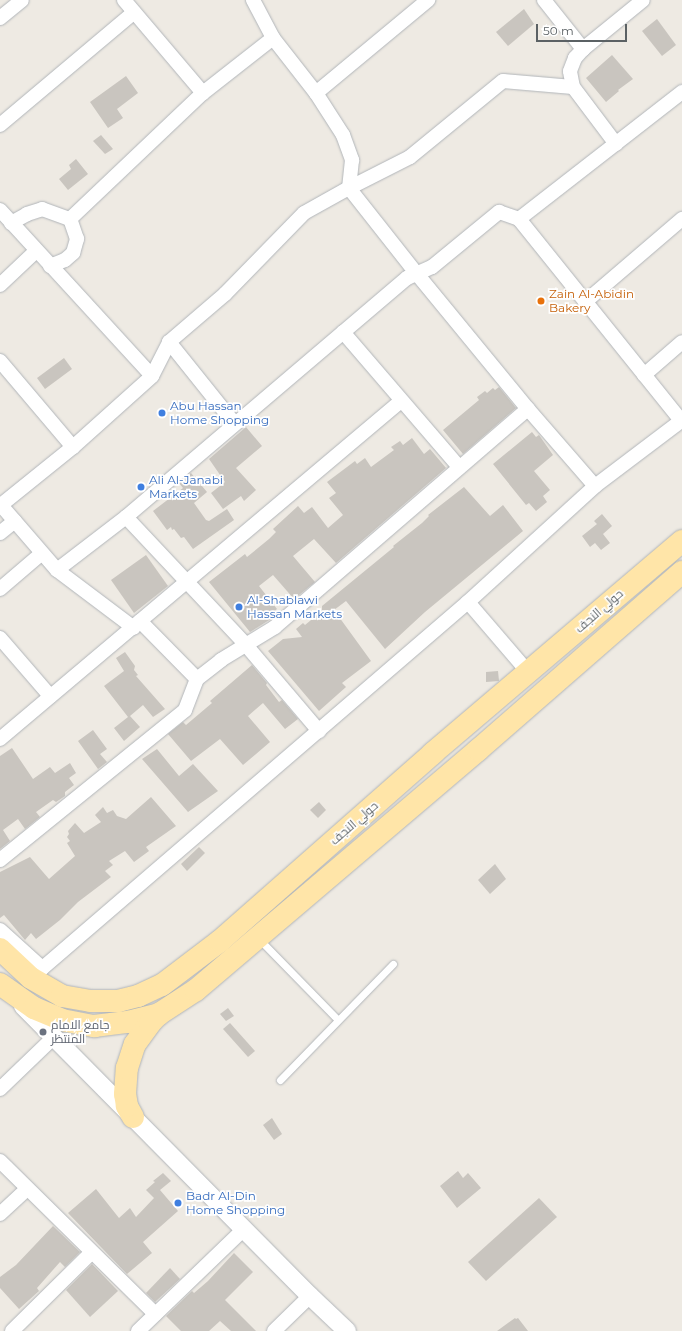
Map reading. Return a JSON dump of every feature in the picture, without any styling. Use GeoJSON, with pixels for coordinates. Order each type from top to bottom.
{"type":"FeatureCollection","features":[{"type":"Feature","properties":{"kind":"main road","name":"حولي النجف"},"geometry":{"type":"LineString","coordinates":[[0,949],[36,973],[62,996],[91,1001],[118,1001],[138,996],[162,985],[220,941],[433,753],[682,540]]}},
{"type":"Feature","properties":{"kind":"main road","name":"حولي النجف"},"geometry":{"type":"LineString","coordinates":[[4,988],[34,1008],[62,1020],[94,1026],[128,1022],[159,1014],[196,990],[450,772],[478,750],[682,572]]}},
{"type":"Feature","properties":{"kind":"main road"},"geometry":{"type":"LineString","coordinates":[[461,730],[461,740],[464,744],[468,748],[478,750]]}},
{"type":"Feature","properties":{"kind":"main road"},"geometry":{"type":"LineString","coordinates":[[433,753],[445,756],[450,763],[450,772]]}},
{"type":"Feature","properties":{"kind":"main road"},"geometry":{"type":"LineString","coordinates":[[132,1116],[127,1106],[125,1094],[127,1068],[130,1056],[138,1038],[150,1022],[159,1014]]}},
{"type":"Feature","properties":{"kind":"street"},"geometry":{"type":"LineString","coordinates":[[0,18],[22,0]]}},
{"type":"Feature","properties":{"kind":"street"},"geometry":{"type":"LineString","coordinates":[[124,0],[203,93]]}},
{"type":"Feature","properties":{"kind":"street"},"geometry":{"type":"LineString","coordinates":[[253,0],[273,38],[316,93],[343,135],[352,160],[349,188],[417,274],[528,409],[595,486]]}},
{"type":"Feature","properties":{"kind":"street"},"geometry":{"type":"LineString","coordinates":[[316,93],[428,0]]}},
{"type":"Feature","properties":{"kind":"street"},"geometry":{"type":"LineString","coordinates":[[544,0],[583,49]]}},
{"type":"Feature","properties":{"kind":"street"},"geometry":{"type":"LineString","coordinates":[[616,144],[573,87],[570,71],[575,58],[583,49],[643,0]]}},
{"type":"Feature","properties":{"kind":"street"},"geometry":{"type":"LineString","coordinates":[[0,125],[134,12]]}},
{"type":"Feature","properties":{"kind":"street"},"geometry":{"type":"LineString","coordinates":[[70,219],[203,93],[273,38]]}},
{"type":"Feature","properties":{"kind":"street"},"geometry":{"type":"LineString","coordinates":[[197,679],[137,625],[57,570],[1,505],[73,447],[152,376],[169,342],[225,294],[304,213],[410,157],[503,81],[573,87]]}},
{"type":"Feature","properties":{"kind":"street"},"geometry":{"type":"LineString","coordinates":[[519,219],[682,92]]}},
{"type":"Feature","properties":{"kind":"street"},"geometry":{"type":"LineString","coordinates":[[11,223],[27,214],[42,209],[70,219]]}},
{"type":"Feature","properties":{"kind":"street"},"geometry":{"type":"LineString","coordinates":[[0,210],[152,376]]}},
{"type":"Feature","properties":{"kind":"street"},"geometry":{"type":"LineString","coordinates":[[0,930],[36,973],[468,602],[595,486],[682,422],[519,219],[499,212],[432,267],[407,278],[234,423],[126,517],[57,570]]}},
{"type":"Feature","properties":{"kind":"street"},"geometry":{"type":"LineString","coordinates":[[50,266],[65,260],[73,253],[77,239],[70,219]]}},
{"type":"Feature","properties":{"kind":"street"},"geometry":{"type":"LineString","coordinates":[[585,302],[682,219]]}},
{"type":"Feature","properties":{"kind":"street"},"geometry":{"type":"LineString","coordinates":[[0,285],[36,251]]}},
{"type":"Feature","properties":{"kind":"street"},"geometry":{"type":"LineString","coordinates":[[343,332],[459,467]]}},
{"type":"Feature","properties":{"kind":"street"},"geometry":{"type":"LineString","coordinates":[[169,342],[234,423]]}},
{"type":"Feature","properties":{"kind":"street"},"geometry":{"type":"LineString","coordinates":[[644,375],[682,342]]}},
{"type":"Feature","properties":{"kind":"street"},"geometry":{"type":"LineString","coordinates":[[0,361],[73,447]]}},
{"type":"Feature","properties":{"kind":"street"},"geometry":{"type":"LineString","coordinates":[[0,739],[401,401]]}},
{"type":"Feature","properties":{"kind":"street"},"geometry":{"type":"LineString","coordinates":[[0,860],[185,710],[197,679],[221,660],[275,627],[528,409]]}},
{"type":"Feature","properties":{"kind":"street"},"geometry":{"type":"LineString","coordinates":[[126,517],[246,645],[319,731]]}},
{"type":"Feature","properties":{"kind":"street"},"geometry":{"type":"LineString","coordinates":[[0,533],[15,521]]}},
{"type":"Feature","properties":{"kind":"street"},"geometry":{"type":"LineString","coordinates":[[0,589],[42,553]]}},
{"type":"Feature","properties":{"kind":"street"},"geometry":{"type":"LineString","coordinates":[[468,602],[528,672]]}},
{"type":"Feature","properties":{"kind":"street"},"geometry":{"type":"LineString","coordinates":[[0,638],[50,696]]}},
{"type":"Feature","properties":{"kind":"street"},"geometry":{"type":"LineString","coordinates":[[4,988],[310,1296],[347,1331]]}},
{"type":"Feature","properties":{"kind":"street"},"geometry":{"type":"LineString","coordinates":[[0,1089],[54,1037]]}},
{"type":"Feature","properties":{"kind":"street"},"geometry":{"type":"LineString","coordinates":[[0,1162],[155,1314]]}},
{"type":"Feature","properties":{"kind":"street"},"geometry":{"type":"LineString","coordinates":[[0,1214],[28,1189]]}},
{"type":"Feature","properties":{"kind":"street"},"geometry":{"type":"LineString","coordinates":[[138,1331],[244,1229]]}},
{"type":"Feature","properties":{"kind":"street"},"geometry":{"type":"LineString","coordinates":[[12,1331],[92,1252]]}},
{"type":"Feature","properties":{"kind":"street"},"geometry":{"type":"LineString","coordinates":[[274,1331],[310,1296]]}},
{"type":"Feature","properties":{"kind":"lane"},"geometry":{"type":"LineString","coordinates":[[257,937],[338,1019]]}},
{"type":"Feature","properties":{"kind":"lane"},"geometry":{"type":"LineString","coordinates":[[280,1080],[393,964]]}},
{"type":"Feature","properties":{"kind":"building"},"geometry":{"type":"Polygon","coordinates":[[[524,9],[534,24],[508,46],[496,32],[524,9]]]}},
{"type":"Feature","properties":{"kind":"building"},"geometry":{"type":"Polygon","coordinates":[[[657,19],[676,45],[662,56],[642,31],[657,19]]]}},
{"type":"Feature","properties":{"kind":"building"},"geometry":{"type":"Polygon","coordinates":[[[612,55],[633,79],[618,90],[619,91],[606,102],[586,78],[612,55]]]}},
{"type":"Feature","properties":{"kind":"building"},"geometry":{"type":"Polygon","coordinates":[[[126,76],[138,93],[117,109],[123,118],[108,128],[90,102],[126,76]]]}},
{"type":"Feature","properties":{"kind":"building"},"geometry":{"type":"Polygon","coordinates":[[[101,135],[113,149],[105,154],[93,141],[101,135]]]}},
{"type":"Feature","properties":{"kind":"building"},"geometry":{"type":"Polygon","coordinates":[[[76,159],[88,174],[68,190],[59,179],[71,169],[69,165],[76,159]]]}},
{"type":"Feature","properties":{"kind":"building"},"geometry":{"type":"Polygon","coordinates":[[[64,358],[72,369],[45,389],[37,378],[64,358]]]}},
{"type":"Feature","properties":{"kind":"building"},"geometry":{"type":"Polygon","coordinates":[[[499,387],[516,408],[463,454],[443,430],[479,400],[477,397],[485,391],[487,393],[493,388],[495,390],[499,387]]]}},
{"type":"Feature","properties":{"kind":"building"},"geometry":{"type":"Polygon","coordinates":[[[246,427],[262,446],[236,468],[256,490],[244,501],[241,496],[223,509],[211,493],[225,482],[209,459],[246,427]]]}},
{"type":"Feature","properties":{"kind":"building"},"geometry":{"type":"Polygon","coordinates":[[[532,432],[536,437],[539,435],[553,455],[534,471],[550,490],[543,496],[547,502],[536,511],[529,503],[526,505],[493,464],[532,432]]]}},
{"type":"Feature","properties":{"kind":"building"},"geometry":{"type":"Polygon","coordinates":[[[412,438],[424,454],[430,449],[446,468],[336,563],[314,539],[293,556],[315,582],[294,599],[273,575],[259,586],[277,609],[271,614],[274,617],[250,632],[209,582],[245,554],[247,557],[269,539],[276,532],[273,529],[298,506],[304,513],[312,507],[328,528],[343,515],[329,498],[336,493],[327,482],[355,461],[357,464],[365,458],[371,467],[394,450],[391,447],[400,441],[403,445],[412,438]]]}},
{"type":"Feature","properties":{"kind":"building"},"geometry":{"type":"Polygon","coordinates":[[[191,473],[207,492],[194,503],[206,520],[209,521],[227,509],[234,520],[193,549],[184,537],[181,538],[174,529],[172,530],[171,527],[167,530],[153,511],[183,488],[179,483],[191,473]]]}},
{"type":"Feature","properties":{"kind":"building"},"geometry":{"type":"Polygon","coordinates":[[[464,487],[490,516],[503,505],[523,531],[425,612],[385,649],[346,601],[334,610],[371,661],[342,683],[346,687],[319,711],[268,651],[283,639],[302,637],[296,629],[303,623],[305,625],[322,611],[322,606],[422,523],[429,516],[428,515],[464,487]]]}},
{"type":"Feature","properties":{"kind":"building"},"geometry":{"type":"Polygon","coordinates":[[[602,514],[612,526],[603,534],[610,543],[601,550],[595,543],[590,547],[582,536],[597,524],[594,521],[602,514]]]}},
{"type":"Feature","properties":{"kind":"building"},"geometry":{"type":"Polygon","coordinates":[[[146,555],[168,586],[134,613],[111,580],[146,555]]]}},
{"type":"Feature","properties":{"kind":"building"},"geometry":{"type":"Polygon","coordinates":[[[125,652],[135,666],[134,670],[138,675],[136,676],[165,709],[153,717],[143,705],[130,716],[140,727],[124,741],[114,728],[128,717],[104,686],[124,671],[116,658],[125,652]]]}},
{"type":"Feature","properties":{"kind":"building"},"geometry":{"type":"Polygon","coordinates":[[[252,665],[267,683],[266,685],[279,702],[282,700],[298,719],[285,729],[263,703],[248,716],[270,742],[243,765],[220,739],[191,761],[168,734],[183,722],[186,725],[212,703],[210,701],[252,665]]]}},
{"type":"Feature","properties":{"kind":"building"},"geometry":{"type":"Polygon","coordinates":[[[498,671],[499,681],[486,682],[486,672],[498,671]]]}},
{"type":"Feature","properties":{"kind":"building"},"geometry":{"type":"Polygon","coordinates":[[[93,730],[107,749],[100,754],[107,762],[98,769],[78,741],[93,730]]]}},
{"type":"Feature","properties":{"kind":"building"},"geometry":{"type":"Polygon","coordinates":[[[12,748],[33,779],[50,767],[55,773],[70,763],[76,773],[69,778],[74,785],[65,792],[65,796],[56,802],[53,800],[36,812],[40,817],[25,829],[18,819],[3,830],[10,841],[0,849],[0,756],[12,748]]]}},
{"type":"Feature","properties":{"kind":"building"},"geometry":{"type":"Polygon","coordinates":[[[157,749],[179,776],[193,764],[218,791],[188,812],[142,759],[157,749]]]}},
{"type":"Feature","properties":{"kind":"building"},"geometry":{"type":"Polygon","coordinates":[[[151,797],[176,826],[146,847],[149,851],[134,862],[125,851],[109,861],[113,865],[105,871],[111,877],[78,902],[60,920],[36,939],[31,933],[25,940],[4,915],[0,918],[0,872],[30,857],[49,879],[75,856],[67,843],[70,841],[67,837],[69,834],[68,831],[75,823],[84,833],[101,822],[95,815],[103,807],[107,813],[113,810],[117,816],[126,819],[151,797]]]}},
{"type":"Feature","properties":{"kind":"building"},"geometry":{"type":"Polygon","coordinates":[[[319,802],[326,810],[318,818],[310,810],[319,802]]]}},
{"type":"Feature","properties":{"kind":"building"},"geometry":{"type":"Polygon","coordinates":[[[199,847],[205,853],[187,871],[181,864],[199,847]]]}},
{"type":"Feature","properties":{"kind":"building"},"geometry":{"type":"Polygon","coordinates":[[[495,864],[506,879],[490,894],[478,880],[495,864]]]}},
{"type":"Feature","properties":{"kind":"building"},"geometry":{"type":"Polygon","coordinates":[[[228,1008],[234,1016],[226,1021],[220,1014],[228,1008]]]}},
{"type":"Feature","properties":{"kind":"building"},"geometry":{"type":"Polygon","coordinates":[[[230,1023],[255,1051],[248,1057],[223,1029],[230,1023]]]}},
{"type":"Feature","properties":{"kind":"building"},"geometry":{"type":"Polygon","coordinates":[[[272,1118],[282,1134],[274,1140],[263,1125],[272,1118]]]}},
{"type":"Feature","properties":{"kind":"building"},"geometry":{"type":"Polygon","coordinates":[[[458,1171],[463,1178],[468,1173],[481,1188],[457,1208],[440,1186],[458,1171]]]}},
{"type":"Feature","properties":{"kind":"building"},"geometry":{"type":"Polygon","coordinates":[[[163,1173],[171,1181],[160,1190],[178,1211],[143,1242],[152,1253],[127,1274],[68,1213],[96,1189],[119,1218],[130,1208],[136,1217],[154,1198],[146,1190],[155,1182],[153,1181],[163,1173]]]}},
{"type":"Feature","properties":{"kind":"building"},"geometry":{"type":"Polygon","coordinates":[[[539,1198],[557,1217],[486,1281],[468,1262],[539,1198]]]}},
{"type":"Feature","properties":{"kind":"building"},"geometry":{"type":"Polygon","coordinates":[[[53,1226],[80,1252],[65,1267],[60,1262],[37,1288],[39,1291],[19,1309],[0,1288],[0,1277],[16,1265],[53,1226]]]}},
{"type":"Feature","properties":{"kind":"building"},"geometry":{"type":"Polygon","coordinates":[[[234,1253],[253,1272],[225,1300],[256,1331],[231,1331],[220,1321],[209,1331],[181,1331],[166,1316],[192,1291],[194,1293],[208,1281],[234,1253]]]}},
{"type":"Feature","properties":{"kind":"building"},"geometry":{"type":"Polygon","coordinates":[[[92,1264],[118,1291],[90,1317],[66,1290],[92,1264]]]}},
{"type":"Feature","properties":{"kind":"building"},"geometry":{"type":"Polygon","coordinates":[[[170,1268],[180,1279],[155,1302],[146,1293],[170,1268]]]}},
{"type":"Feature","properties":{"kind":"building"},"geometry":{"type":"Polygon","coordinates":[[[515,1318],[518,1318],[528,1331],[497,1331],[515,1318]]]}},
{"type":"Feature","properties":{"kind":"place","name":"Zain Al-Abidin Bakery"},"geometry":{"type":"Point","coordinates":[541,301]}},
{"type":"Feature","properties":{"kind":"place","name":"Abu Hassan Home Shopping"},"geometry":{"type":"Point","coordinates":[162,413]}},
{"type":"Feature","properties":{"kind":"place","name":"Ali Al-Janabi Markets"},"geometry":{"type":"Point","coordinates":[141,487]}},
{"type":"Feature","properties":{"kind":"place","name":"Al-Shablawi Hassan Markets"},"geometry":{"type":"Point","coordinates":[239,607]}},
{"type":"Feature","properties":{"kind":"place","name":"جامع الامام المنتظر"},"geometry":{"type":"Point","coordinates":[43,1032]}},
{"type":"Feature","properties":{"kind":"place","name":"Badr Al-Din Home Shopping"},"geometry":{"type":"Point","coordinates":[178,1203]}}]}
